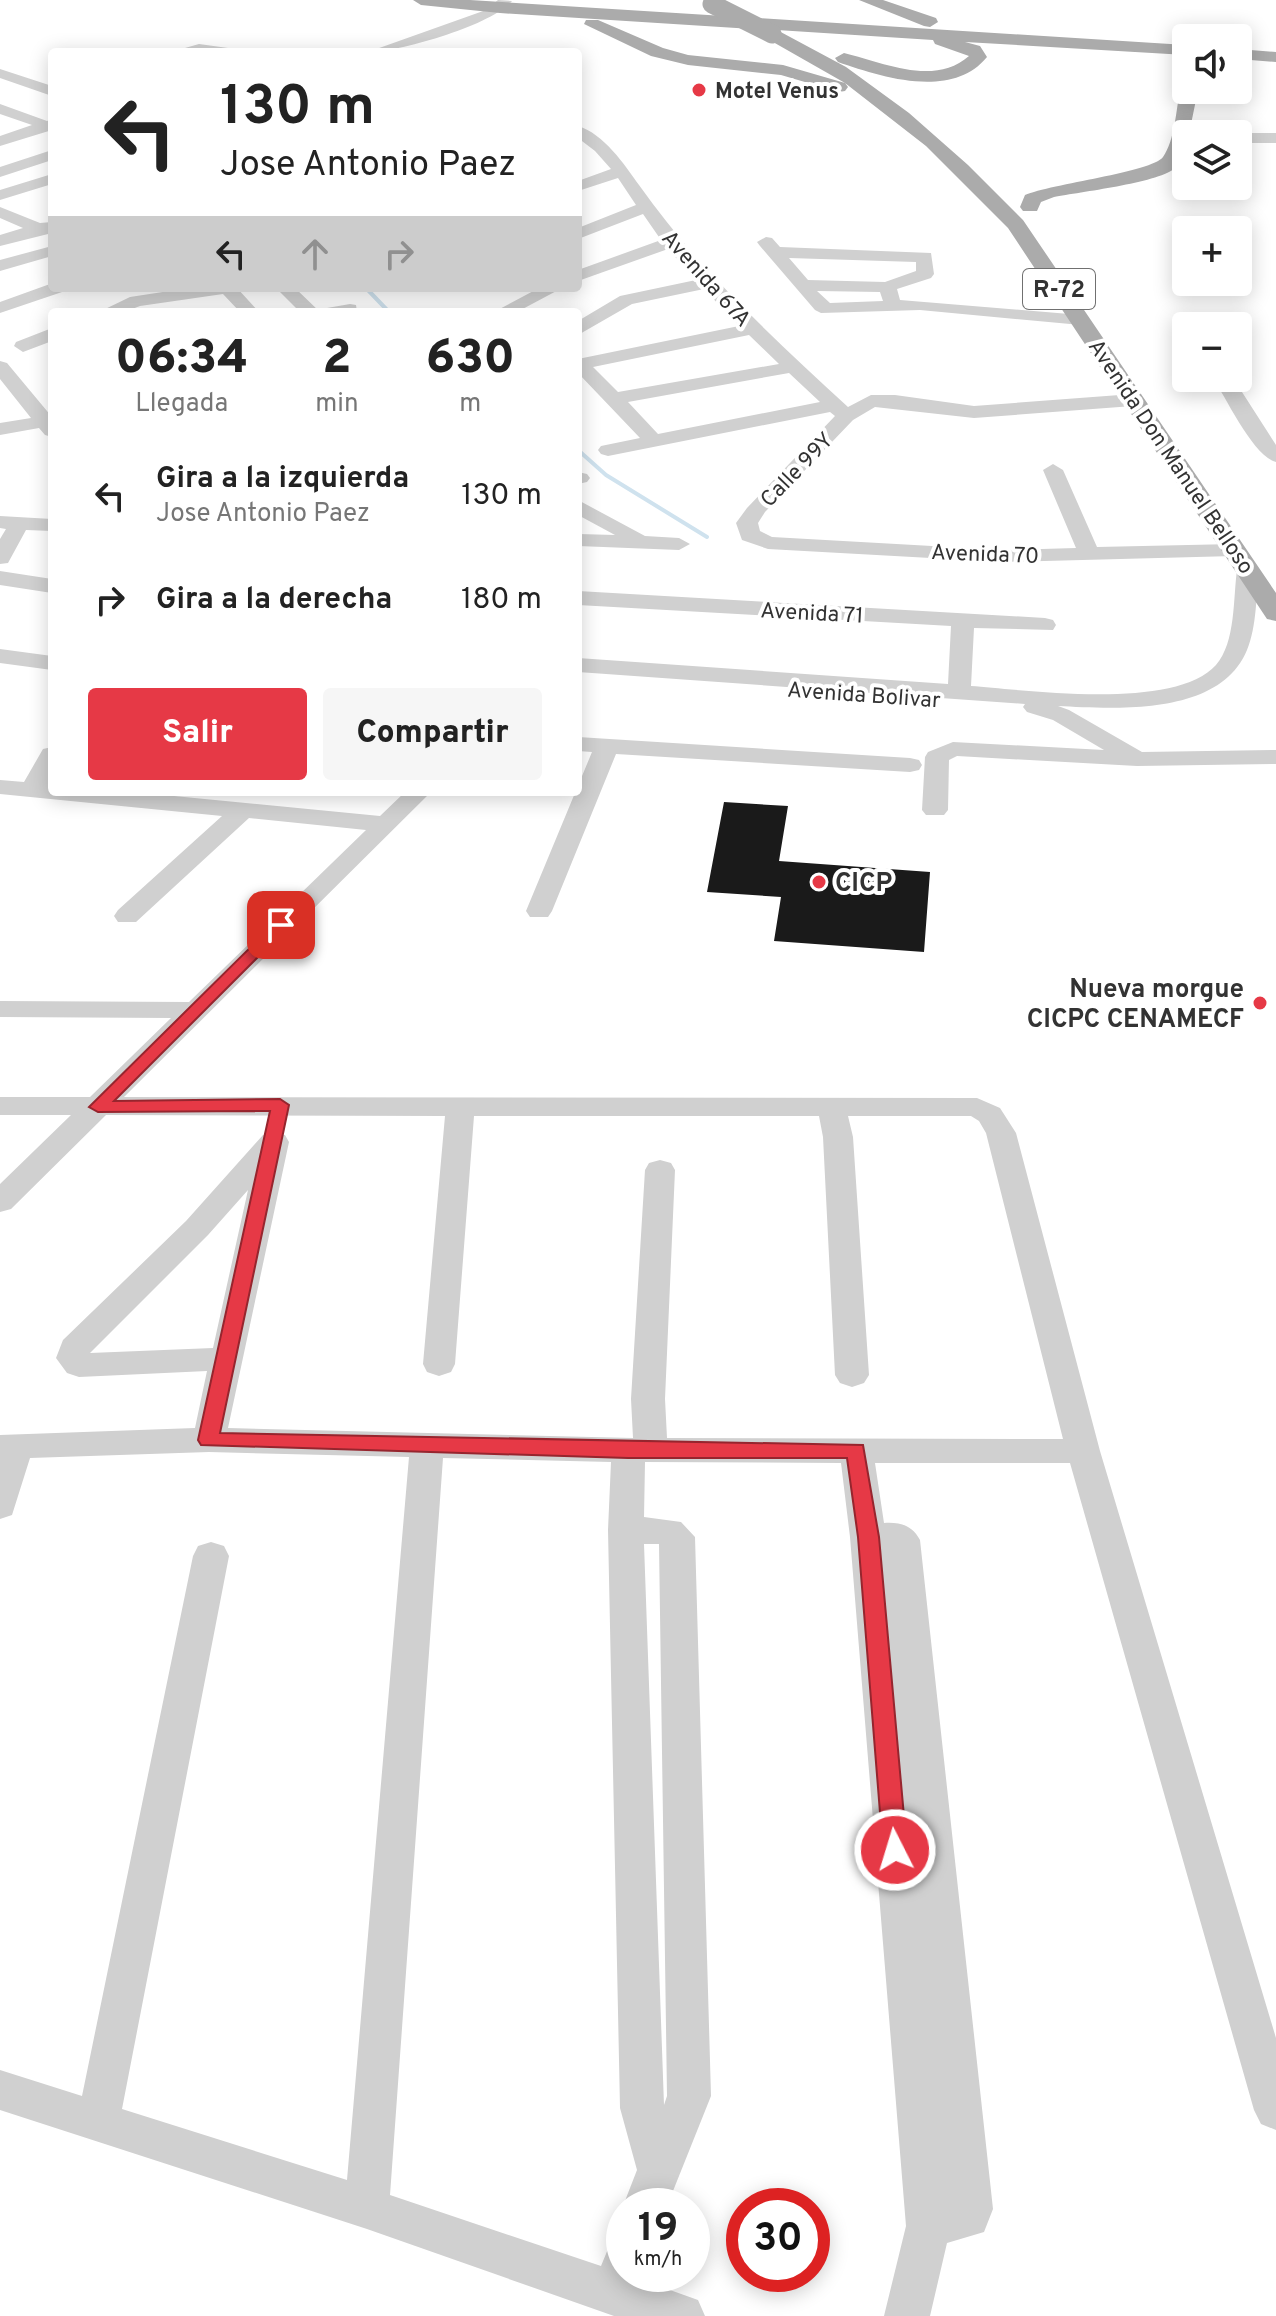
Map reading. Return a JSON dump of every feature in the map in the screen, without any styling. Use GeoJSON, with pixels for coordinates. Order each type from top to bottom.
{"type":"FeatureCollection","features":[{"type":"Feature","properties":{"kind":"main road"},"geometry":{"type":"LineString","coordinates":[[421,0],[604,8]]}},
{"type":"Feature","properties":{"kind":"main road"},"geometry":{"type":"LineString","coordinates":[[566,0],[604,8],[787,32],[963,29],[1172,43]]}},
{"type":"Feature","properties":{"kind":"main road"},"geometry":{"type":"LineString","coordinates":[[867,0],[896,13],[963,29]]}},
{"type":"Feature","properties":{"kind":"main road","name":"Avenida Don Manuel Belloso"},"geometry":{"type":"LineString","coordinates":[[727,2],[844,58],[966,144]]}},
{"type":"Feature","properties":{"kind":"main road","name":"Avenida Don Manuel Belloso"},"geometry":{"type":"LineString","coordinates":[[727,2],[787,32],[845,74],[967,173],[1006,214],[1081,320],[1276,613]]}},
{"type":"Feature","properties":{"kind":"main road"},"geometry":{"type":"LineString","coordinates":[[498,3],[693,20],[1172,49]]}},
{"type":"Feature","properties":{"kind":"main road"},"geometry":{"type":"LineString","coordinates":[[498,3],[609,29],[657,52],[688,60],[783,70],[849,90],[890,109]]}},
{"type":"Feature","properties":{"kind":"main road"},"geometry":{"type":"LineString","coordinates":[[787,32],[842,10]]}},
{"type":"Feature","properties":{"kind":"main road"},"geometry":{"type":"LineString","coordinates":[[693,20],[658,26],[649,33],[653,43],[673,53],[746,61],[784,54],[787,32]]}},
{"type":"Feature","properties":{"kind":"main road"},"geometry":{"type":"LineString","coordinates":[[844,58],[888,73],[916,75],[960,70],[978,57],[974,50],[957,43],[892,33]]}},
{"type":"Feature","properties":{"kind":"main road"},"geometry":{"type":"LineString","coordinates":[[1252,48],[1276,49]]}},
{"type":"Feature","properties":{"kind":"main road"},"geometry":{"type":"LineString","coordinates":[[1252,55],[1276,57]]}},
{"type":"Feature","properties":{"kind":"main road"},"geometry":{"type":"LineString","coordinates":[[1010,184],[1036,213],[1032,199],[1049,192],[1145,173],[1167,165],[1172,157]]}},
{"type":"Feature","properties":{"kind":"main road","name":"Avenida Don Manuel Belloso"},"geometry":{"type":"LineString","coordinates":[[1224,497],[1276,575]]}},
{"type":"Feature","properties":{"kind":"street"},"geometry":{"type":"LineString","coordinates":[[389,48],[425,38],[498,3]]}},
{"type":"Feature","properties":{"kind":"street"},"geometry":{"type":"LineString","coordinates":[[0,73],[48,90]]}},
{"type":"Feature","properties":{"kind":"street"},"geometry":{"type":"LineString","coordinates":[[0,109],[48,124]]}},
{"type":"Feature","properties":{"kind":"street"},"geometry":{"type":"LineString","coordinates":[[0,141],[48,126]]}},
{"type":"Feature","properties":{"kind":"street","name":"Avenida 67A"},"geometry":{"type":"LineString","coordinates":[[582,138],[621,171],[636,188],[645,207],[671,242],[753,329],[840,410]]}},
{"type":"Feature","properties":{"kind":"street"},"geometry":{"type":"LineString","coordinates":[[1252,138],[1276,138]]}},
{"type":"Feature","properties":{"kind":"street"},"geometry":{"type":"LineString","coordinates":[[0,172],[48,156]]}},
{"type":"Feature","properties":{"kind":"street"},"geometry":{"type":"LineString","coordinates":[[582,185],[621,171]]}},
{"type":"Feature","properties":{"kind":"street"},"geometry":{"type":"LineString","coordinates":[[0,195],[48,180]]}},
{"type":"Feature","properties":{"kind":"street"},"geometry":{"type":"LineString","coordinates":[[3,213],[29,206]]}},
{"type":"Feature","properties":{"kind":"street"},"geometry":{"type":"LineString","coordinates":[[582,232],[645,207]]}},
{"type":"Feature","properties":{"kind":"street"},"geometry":{"type":"LineString","coordinates":[[3,213],[45,225]]}},
{"type":"Feature","properties":{"kind":"street"},"geometry":{"type":"LineString","coordinates":[[0,238],[45,225]]}},
{"type":"Feature","properties":{"kind":"street"},"geometry":{"type":"LineString","coordinates":[[582,275],[671,242]]}},
{"type":"Feature","properties":{"kind":"street"},"geometry":{"type":"LineString","coordinates":[[805,285],[888,287],[925,274],[925,257],[771,247],[821,306],[827,309],[920,305],[1015,311],[1081,320]]}},
{"type":"Feature","properties":{"kind":"street"},"geometry":{"type":"LineString","coordinates":[[0,266],[48,252]]}},
{"type":"Feature","properties":{"kind":"street"},"geometry":{"type":"LineString","coordinates":[[582,327],[626,300],[711,282]]}},
{"type":"Feature","properties":{"kind":"street"},"geometry":{"type":"LineString","coordinates":[[888,287],[893,307]]}},
{"type":"Feature","properties":{"kind":"street"},"geometry":{"type":"LineString","coordinates":[[0,308],[48,291]]}},
{"type":"Feature","properties":{"kind":"street"},"geometry":{"type":"LineString","coordinates":[[120,308],[136,301],[198,292]]}},
{"type":"Feature","properties":{"kind":"street"},"geometry":{"type":"LineString","coordinates":[[231,292],[246,308]]}},
{"type":"Feature","properties":{"kind":"street"},"geometry":{"type":"LineString","coordinates":[[289,292],[307,308]]}},
{"type":"Feature","properties":{"kind":"street"},"geometry":{"type":"LineString","coordinates":[[511,308],[545,292]]}},
{"type":"Feature","properties":{"kind":"street"},"geometry":{"type":"LineString","coordinates":[[1015,311],[1061,292]]}},
{"type":"Feature","properties":{"kind":"street"},"geometry":{"type":"LineString","coordinates":[[169,296],[186,308]]}},
{"type":"Feature","properties":{"kind":"street"},"geometry":{"type":"LineString","coordinates":[[582,364],[753,329]]}},
{"type":"Feature","properties":{"kind":"street"},"geometry":{"type":"LineString","coordinates":[[23,346],[48,336]]}},
{"type":"Feature","properties":{"kind":"street"},"geometry":{"type":"LineString","coordinates":[[582,366],[654,441]]}},
{"type":"Feature","properties":{"kind":"street"},"geometry":{"type":"LineString","coordinates":[[614,399],[793,367]]}},
{"type":"Feature","properties":{"kind":"street"},"geometry":{"type":"LineString","coordinates":[[3,378],[48,426]]}},
{"type":"Feature","properties":{"kind":"street"},"geometry":{"type":"LineString","coordinates":[[1232,392],[1265,445],[1276,456]]}},
{"type":"Feature","properties":{"kind":"street"},"geometry":{"type":"LineString","coordinates":[[608,450],[840,410],[880,400],[974,412],[1133,400]]}},
{"type":"Feature","properties":{"kind":"street","name":"Calle 99Y"},"geometry":{"type":"LineString","coordinates":[[747,523],[840,410]]}},
{"type":"Feature","properties":{"kind":"street"},"geometry":{"type":"LineString","coordinates":[[0,429],[48,426]]}},
{"type":"Feature","properties":{"kind":"street"},"geometry":{"type":"LineString","coordinates":[[1053,470],[1089,554]]}},
{"type":"Feature","properties":{"kind":"street"},"geometry":{"type":"LineString","coordinates":[[582,508],[644,543]]}},
{"type":"Feature","properties":{"kind":"street"},"geometry":{"type":"LineString","coordinates":[[0,558],[9,523],[48,525]]}},
{"type":"Feature","properties":{"kind":"street","name":"Avenida 70"},"geometry":{"type":"LineString","coordinates":[[747,523],[750,535],[768,543],[1003,556],[1234,550]]}},
{"type":"Feature","properties":{"kind":"street"},"geometry":{"type":"LineString","coordinates":[[582,540],[679,544]]}},
{"type":"Feature","properties":{"kind":"street"},"geometry":{"type":"LineString","coordinates":[[582,665],[1052,699],[1162,697],[1205,683],[1226,668],[1236,651],[1248,570]]}},
{"type":"Feature","properties":{"kind":"street"},"geometry":{"type":"LineString","coordinates":[[0,578],[48,585]]}},
{"type":"Feature","properties":{"kind":"street","name":"Avenida 71"},"geometry":{"type":"LineString","coordinates":[[582,598],[1045,625]]}},
{"type":"Feature","properties":{"kind":"street"},"geometry":{"type":"LineString","coordinates":[[959,692],[963,621]]}},
{"type":"Feature","properties":{"kind":"street"},"geometry":{"type":"LineString","coordinates":[[0,656],[48,662]]}},
{"type":"Feature","properties":{"kind":"street","name":"Avenida Bolivar"},"geometry":{"type":"LineString","coordinates":[[582,676],[1032,706],[1061,715],[1137,759]]}},
{"type":"Feature","properties":{"kind":"street"},"geometry":{"type":"LineString","coordinates":[[1052,699],[1169,759]]}},
{"type":"Feature","properties":{"kind":"street"},"geometry":{"type":"LineString","coordinates":[[582,744],[910,765]]}},
{"type":"Feature","properties":{"kind":"street"},"geometry":{"type":"LineString","coordinates":[[539,911],[607,746]]}},
{"type":"Feature","properties":{"kind":"street"},"geometry":{"type":"LineString","coordinates":[[935,810],[937,757],[953,749],[1137,759],[1276,757]]}},
{"type":"Feature","properties":{"kind":"street"},"geometry":{"type":"LineString","coordinates":[[0,787],[47,791]]}},
{"type":"Feature","properties":{"kind":"street"},"geometry":{"type":"LineString","coordinates":[[99,796],[384,824]]}},
{"type":"Feature","properties":{"kind":"street"},"geometry":{"type":"LineString","coordinates":[[0,1202],[415,796]]}},
{"type":"Feature","properties":{"kind":"street"},"geometry":{"type":"LineString","coordinates":[[127,916],[243,810]]}},
{"type":"Feature","properties":{"kind":"street"},"geometry":{"type":"LineString","coordinates":[[0,1009],[194,1010]]}},
{"type":"Feature","properties":{"kind":"street"},"geometry":{"type":"LineString","coordinates":[[209,1440],[280,1105]]}},
{"type":"Feature","properties":{"kind":"street"},"geometry":{"type":"LineString","coordinates":[[0,1106],[977,1107],[990,1115],[1001,1133],[1083,1451],[1276,2110]]}},
{"type":"Feature","properties":{"kind":"street"},"geometry":{"type":"LineString","coordinates":[[439,1364],[461,1108]]}},
{"type":"Feature","properties":{"kind":"street"},"geometry":{"type":"LineString","coordinates":[[832,1109],[838,1137],[852,1375]]}},
{"type":"Feature","properties":{"kind":"street"},"geometry":{"type":"LineString","coordinates":[[225,1359],[79,1365],[72,1358],[75,1348],[197,1228],[274,1142]]}},
{"type":"Feature","properties":{"kind":"street"},"geometry":{"type":"LineString","coordinates":[[652,2188],[689,2096],[677,1537],[669,1531],[626,1530],[648,1399],[660,1170]]}},
{"type":"Feature","properties":{"kind":"street"},"geometry":{"type":"LineString","coordinates":[[0,1506],[8,1447],[209,1440],[639,1450],[1083,1451]]}},
{"type":"Feature","properties":{"kind":"street"},"geometry":{"type":"LineString","coordinates":[[367,2208],[427,1445]]}},
{"type":"Feature","properties":{"kind":"street"},"geometry":{"type":"LineString","coordinates":[[856,1450],[868,1537],[928,2226],[907,2316]]}},
{"type":"Feature","properties":{"kind":"street"},"geometry":{"type":"LineString","coordinates":[[98,2123],[211,1556]]}},
{"type":"Feature","properties":{"kind":"street"},"geometry":{"type":"LineString","coordinates":[[0,2090],[367,2208],[606,2275]]}},
{"type":"Feature","properties":{"kind":"street"},"geometry":{"type":"LineString","coordinates":[[641,2292],[682,2316]]}},
{"type":"Feature","properties":{"kind":"building","name":"CICP"},"geometry":{"type":"Polygon","coordinates":[[[724,802],[788,806],[779,861],[930,872],[924,952],[774,941],[781,897],[707,892],[724,802]]]}},
{"type":"Feature","properties":{"kind":"waterway"},"geometry":{"type":"LineString","coordinates":[[370,292],[385,308]]}},
{"type":"Feature","properties":{"kind":"waterway"},"geometry":{"type":"LineString","coordinates":[[582,454],[606,475],[707,537]]}},
{"type":"Feature","properties":{"kind":"place","name":"Motel Venus"},"geometry":{"type":"Point","coordinates":[699,90]}},
{"type":"Feature","properties":{"kind":"place","name":"CICP"},"geometry":{"type":"Point","coordinates":[819,882]}},
{"type":"Feature","properties":{"kind":"place","name":"Nueva morgue CICPC CENAMECF"},"geometry":{"type":"Point","coordinates":[1260,1003]}},
{"type":"Feature","properties":{"kind":"route"},"geometry":{"type":"LineString","coordinates":[[281,925],[98,1107],[280,1105],[209,1440],[628,1450],[856,1450],[868,1537],[895,1850]]}}]}
